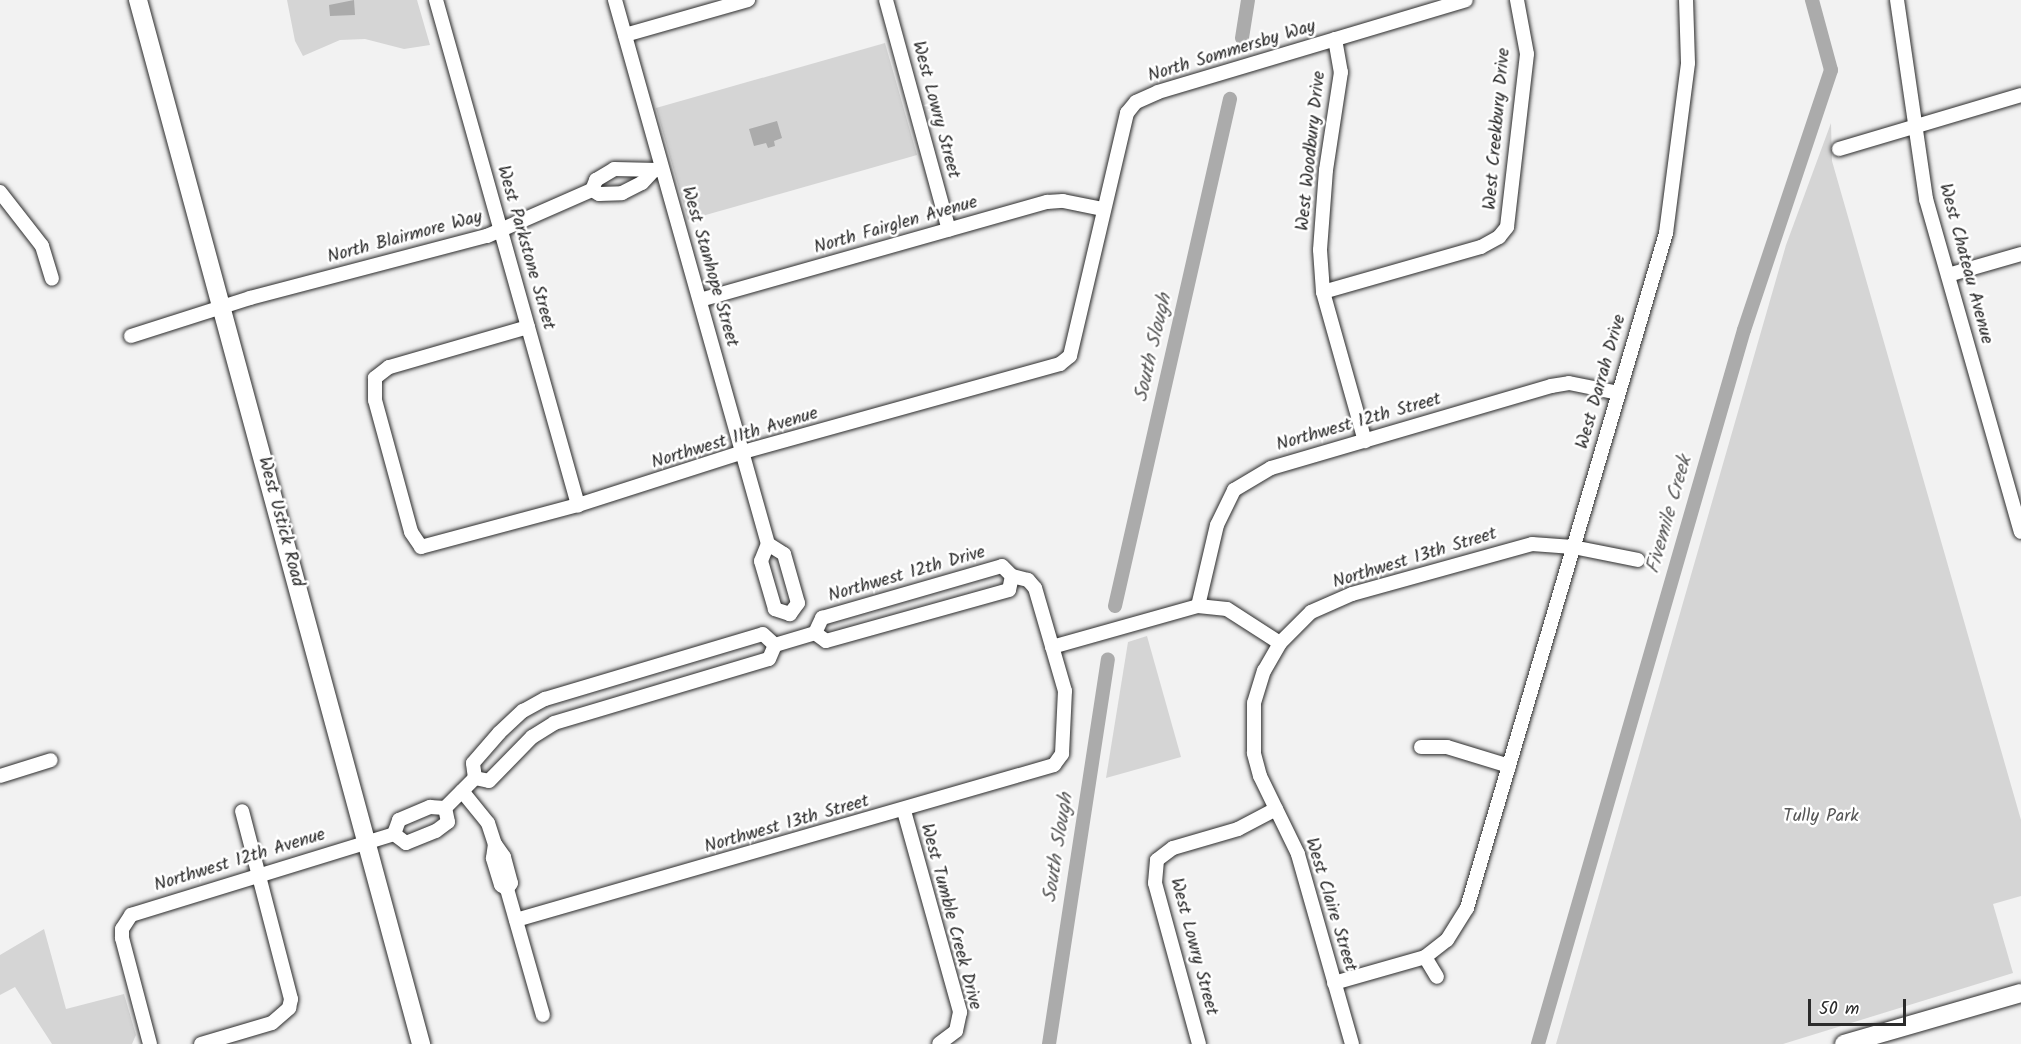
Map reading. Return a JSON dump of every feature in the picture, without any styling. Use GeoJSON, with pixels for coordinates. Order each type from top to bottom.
{"type":"FeatureCollection","features":[{"type":"Feature","properties":{"kind":"main road","name":"West Ustick Road"},"geometry":{"type":"LineString","coordinates":[[138,0],[420,1044]]}},
{"type":"Feature","properties":{"kind":"main road"},"geometry":{"type":"LineString","coordinates":[[1844,1044],[2021,993]]}},
{"type":"Feature","properties":{"kind":"street","name":"West Parkstone Street"},"geometry":{"type":"LineString","coordinates":[[436,0],[579,506]]}},
{"type":"Feature","properties":{"kind":"street","name":"West Stanhope Street"},"geometry":{"type":"LineString","coordinates":[[615,0],[658,170],[700,300],[768,544],[761,561],[775,609],[790,614]]}},
{"type":"Feature","properties":{"kind":"street"},"geometry":{"type":"LineString","coordinates":[[625,35],[748,0]]}},
{"type":"Feature","properties":{"kind":"street","name":"West Lowry Street"},"geometry":{"type":"LineString","coordinates":[[886,0],[949,230]]}},
{"type":"Feature","properties":{"kind":"street","name":"North Sommersby Way"},"geometry":{"type":"LineString","coordinates":[[1060,364],[1070,356],[1127,113],[1136,102],[1158,92],[1466,0]]}},
{"type":"Feature","properties":{"kind":"street","name":"West Creekbury Drive"},"geometry":{"type":"LineString","coordinates":[[1323,292],[1481,247],[1499,237],[1507,227],[1527,54],[1517,0]]}},
{"type":"Feature","properties":{"kind":"street","name":"West Darrah Drive"},"geometry":{"type":"LineString","coordinates":[[1334,983],[1425,957],[1448,940],[1467,908],[1666,233],[1688,63],[1686,0]]}},
{"type":"Feature","properties":{"kind":"street","name":"West Chateau Avenue"},"geometry":{"type":"LineString","coordinates":[[1897,0],[1918,126],[1926,199],[2021,532]]}},
{"type":"Feature","properties":{"kind":"street","name":"West Woodbury Drive"},"geometry":{"type":"LineString","coordinates":[[1335,39],[1341,72],[1326,170],[1320,250],[1323,292],[1365,441]]}},
{"type":"Feature","properties":{"kind":"street"},"geometry":{"type":"LineString","coordinates":[[1839,149],[2021,95]]}},
{"type":"Feature","properties":{"kind":"street","name":"North Blairmore Way"},"geometry":{"type":"LineString","coordinates":[[131,336],[222,309],[250,298],[501,230],[592,190],[596,180],[614,169],[658,170]]}},
{"type":"Feature","properties":{"kind":"street","name":"North Blairmore Way"},"geometry":{"type":"LineString","coordinates":[[592,190],[599,194],[622,193],[642,183],[658,170]]}},
{"type":"Feature","properties":{"kind":"street"},"geometry":{"type":"LineString","coordinates":[[0,192],[42,246],[52,278]]}},
{"type":"Feature","properties":{"kind":"street","name":"North Fairglen Avenue"},"geometry":{"type":"LineString","coordinates":[[700,300],[1047,202],[1063,201],[1103,209]]}},
{"type":"Feature","properties":{"kind":"street"},"geometry":{"type":"LineString","coordinates":[[1948,275],[2021,254]]}},
{"type":"Feature","properties":{"kind":"street","name":"Northwest 11th Avenue"},"geometry":{"type":"LineString","coordinates":[[528,327],[389,367],[375,378],[378,411],[411,532],[421,547],[579,506],[743,452],[1060,364]]}},
{"type":"Feature","properties":{"kind":"street","name":"Northwest 12th Street"},"geometry":{"type":"LineString","coordinates":[[1198,606],[1217,525],[1234,490],[1271,468],[1551,386],[1569,383],[1618,393]]}},
{"type":"Feature","properties":{"kind":"street","name":"West Stanhope Street"},"geometry":{"type":"LineString","coordinates":[[768,544],[784,554],[798,603],[790,614]]}},
{"type":"Feature","properties":{"kind":"street","name":"Northwest 13th Street"},"geometry":{"type":"LineString","coordinates":[[1280,643],[1311,612],[1352,594],[1533,544],[1573,547],[1638,560]]}},
{"type":"Feature","properties":{"kind":"street","name":"Northwest 12th Drive"},"geometry":{"type":"LineString","coordinates":[[775,645],[815,633],[822,618],[1002,566],[1012,576],[1009,590],[826,642],[815,633]]}},
{"type":"Feature","properties":{"kind":"street"},"geometry":{"type":"LineString","coordinates":[[1012,576],[1028,580],[1035,588],[1052,647],[1198,606],[1227,609],[1280,643]]}},
{"type":"Feature","properties":{"kind":"street","name":"West Stanhope Street"},"geometry":{"type":"LineString","coordinates":[[790,614],[797,638]]}},
{"type":"Feature","properties":{"kind":"street","name":"Northwest 12th Drive"},"geometry":{"type":"LineString","coordinates":[[475,778],[473,763],[499,733],[523,711],[545,699],[763,634],[775,645]]}},
{"type":"Feature","properties":{"kind":"street","name":"West Claire Street"},"geometry":{"type":"LineString","coordinates":[[1280,643],[1264,671],[1254,703],[1252,729],[1260,776],[1298,854],[1352,1044]]}},
{"type":"Feature","properties":{"kind":"street","name":"Northwest 12th Drive"},"geometry":{"type":"LineString","coordinates":[[475,778],[489,781],[532,737],[554,723],[770,658],[775,645]]}},
{"type":"Feature","properties":{"kind":"street","name":"Northwest 13th Street"},"geometry":{"type":"LineString","coordinates":[[516,920],[1041,772],[1054,765],[1062,754],[1065,691],[1052,647]]}},
{"type":"Feature","properties":{"kind":"street"},"geometry":{"type":"LineString","coordinates":[[1421,747],[1448,747],[1509,766]]}},
{"type":"Feature","properties":{"kind":"street"},"geometry":{"type":"LineString","coordinates":[[0,776],[51,760]]}},
{"type":"Feature","properties":{"kind":"street","name":"Northwest 12th Drive"},"geometry":{"type":"LineString","coordinates":[[394,834],[399,820],[430,807],[445,808],[475,778]]}},
{"type":"Feature","properties":{"kind":"street"},"geometry":{"type":"LineString","coordinates":[[462,791],[488,823],[495,844],[504,857],[511,883],[507,889],[543,1015]]}},
{"type":"Feature","properties":{"kind":"street","name":"Northwest 12th Drive"},"geometry":{"type":"LineString","coordinates":[[394,834],[406,843],[436,831],[448,822],[445,808]]}},
{"type":"Feature","properties":{"kind":"street","name":"West Lowry Street"},"geometry":{"type":"LineString","coordinates":[[1200,1044],[1155,883],[1157,860],[1173,848],[1238,829],[1276,809]]}},
{"type":"Feature","properties":{"kind":"street","name":"West Tumble Creek Drive"},"geometry":{"type":"LineString","coordinates":[[904,811],[960,1012],[956,1031],[939,1044]]}},
{"type":"Feature","properties":{"kind":"street"},"geometry":{"type":"LineString","coordinates":[[201,1044],[272,1023],[290,1008],[290,991],[242,812]]}},
{"type":"Feature","properties":{"kind":"street","name":"Northwest 12th Drive"},"geometry":{"type":"LineString","coordinates":[[367,842],[394,834]]}},
{"type":"Feature","properties":{"kind":"street","name":"Northwest 12th Avenue"},"geometry":{"type":"LineString","coordinates":[[150,1044],[122,938],[126,921],[138,911],[367,842]]}},
{"type":"Feature","properties":{"kind":"street"},"geometry":{"type":"LineString","coordinates":[[1425,957],[1437,977]]}},
{"type":"Feature","properties":{"kind":"green space"},"geometry":{"type":"Polygon","coordinates":[[[287,0],[417,0],[430,45],[404,49],[365,39],[340,40],[303,56],[295,41],[287,0]]]}},
{"type":"Feature","properties":{"kind":"green space"},"geometry":{"type":"Polygon","coordinates":[[[885,43],[917,155],[688,220],[656,108],[885,43]]]}},
{"type":"Feature","properties":{"kind":"green space","name":"Tully Park"},"geometry":{"type":"Polygon","coordinates":[[[1831,123],[1832,161],[2021,820],[2021,896],[1993,904],[2013,973],[1783,1044],[1556,1044],[1786,245],[1831,123]]]}},
{"type":"Feature","properties":{"kind":"green space"},"geometry":{"type":"Polygon","coordinates":[[[1147,636],[1181,757],[1106,778],[1128,642],[1147,636]]]}},
{"type":"Feature","properties":{"kind":"green space"},"geometry":{"type":"Polygon","coordinates":[[[44,929],[66,1009],[124,994],[136,1035],[132,1044],[52,1044],[15,987],[0,995],[0,955],[44,929]]]}},
{"type":"Feature","properties":{"kind":"shaded area"},"geometry":{"type":"Polygon","coordinates":[[[354,0],[355,15],[330,16],[329,5],[354,0]]]}},
{"type":"Feature","properties":{"kind":"shaded area"},"geometry":{"type":"Polygon","coordinates":[[[777,121],[782,138],[774,141],[775,146],[768,148],[766,143],[754,146],[749,129],[777,121]]]}},
{"type":"Feature","properties":{"kind":"waterway","name":"South Slough"},"geometry":{"type":"LineString","coordinates":[[1242,38],[1248,0]]}},
{"type":"Feature","properties":{"kind":"waterway","name":"Fivemile Creek"},"geometry":{"type":"LineString","coordinates":[[1538,1044],[1744,330],[1831,70],[1812,0]]}},
{"type":"Feature","properties":{"kind":"waterway","name":"South Slough"},"geometry":{"type":"LineString","coordinates":[[1115,606],[1230,99]]}},
{"type":"Feature","properties":{"kind":"waterway","name":"South Slough"},"geometry":{"type":"LineString","coordinates":[[1049,1044],[1108,659]]}}]}
